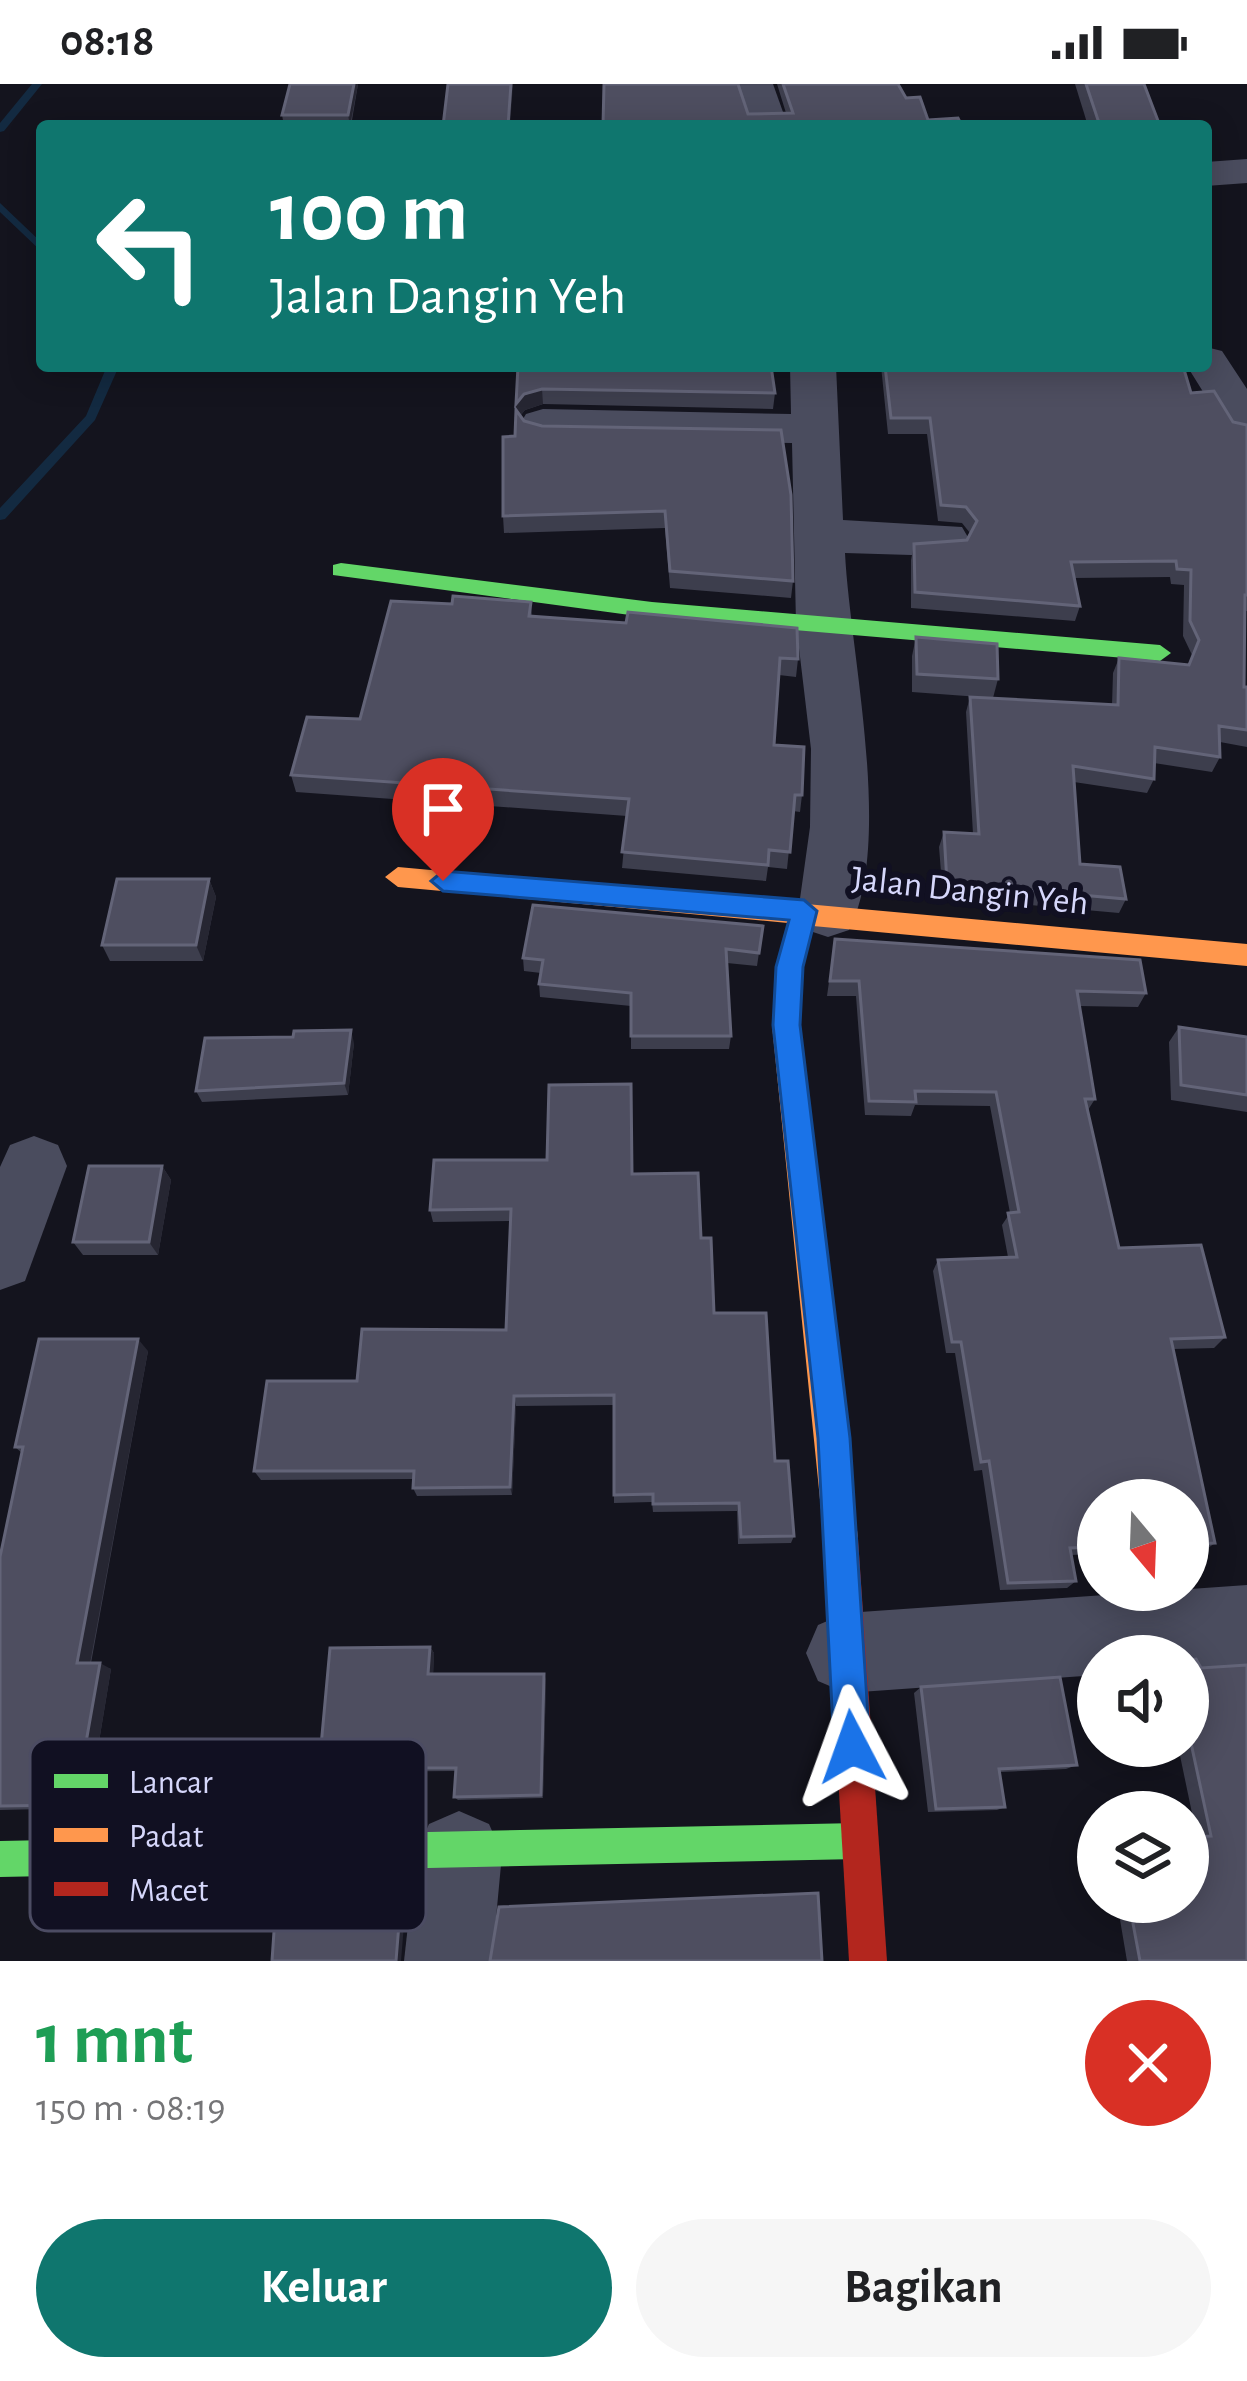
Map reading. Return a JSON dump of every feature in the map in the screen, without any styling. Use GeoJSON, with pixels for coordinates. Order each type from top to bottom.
{"type":"FeatureCollection","features":[{"type":"Feature","properties":{"kind":"street"},"geometry":{"type":"LineString","coordinates":[[754,84],[768,120]]}},
{"type":"Feature","properties":{"kind":"street"},"geometry":{"type":"LineString","coordinates":[[1212,173],[1247,171]]}},
{"type":"Feature","properties":{"kind":"street"},"geometry":{"type":"LineString","coordinates":[[1212,370],[1247,424]]}},
{"type":"Feature","properties":{"kind":"street"},"geometry":{"type":"LineString","coordinates":[[813,372],[822,623],[839,749],[839,827],[816,912],[790,967],[786,1025],[834,1438],[868,1961]]}},
{"type":"Feature","properties":{"kind":"street"},"geometry":{"type":"LineString","coordinates":[[543,424],[817,429]]}},
{"type":"Feature","properties":{"kind":"street"},"geometry":{"type":"LineString","coordinates":[[818,536],[944,538]]}},
{"type":"Feature","properties":{"kind":"street"},"geometry":{"type":"LineString","coordinates":[[340,569],[652,610],[1160,653]]}},
{"type":"Feature","properties":{"kind":"street","name":"Jalan Dangin Yeh"},"geometry":{"type":"LineString","coordinates":[[398,877],[1247,955]]}},
{"type":"Feature","properties":{"kind":"street"},"geometry":{"type":"LineString","coordinates":[[0,1258],[34,1166]]}},
{"type":"Feature","properties":{"kind":"street"},"geometry":{"type":"LineString","coordinates":[[846,1653],[1247,1625]]}},
{"type":"Feature","properties":{"kind":"street"},"geometry":{"type":"LineString","coordinates":[[426,1853],[858,1841]]}},
{"type":"Feature","properties":{"kind":"street"},"geometry":{"type":"LineString","coordinates":[[448,1961],[459,1853]]}},
{"type":"Feature","properties":{"kind":"street"},"geometry":{"type":"LineString","coordinates":[[0,1859],[30,1859]]}},
{"type":"Feature","properties":{"kind":"building"},"geometry":{"type":"Polygon","coordinates":[[[290,84],[354,84],[348,115],[282,115],[290,84]]]}},
{"type":"Feature","properties":{"kind":"building"},"geometry":{"type":"Polygon","coordinates":[[[448,84],[511,84],[508,120],[444,120],[448,84]]]}},
{"type":"Feature","properties":{"kind":"building"},"geometry":{"type":"Polygon","coordinates":[[[604,84],[738,84],[748,114],[793,113],[783,84],[898,84],[906,98],[920,97],[928,120],[603,120],[604,84]]]}},
{"type":"Feature","properties":{"kind":"building"},"geometry":{"type":"Polygon","coordinates":[[[1086,84],[1144,84],[1158,120],[1098,120],[1086,84]]]}},
{"type":"Feature","properties":{"kind":"building"},"geometry":{"type":"Polygon","coordinates":[[[518,372],[772,372],[775,393],[542,389],[524,394],[516,404],[518,372]]]}},
{"type":"Feature","properties":{"kind":"building"},"geometry":{"type":"Polygon","coordinates":[[[886,372],[1185,372],[1191,393],[1214,391],[1233,422],[1247,425],[1247,730],[1219,726],[1220,757],[1155,747],[1154,779],[1073,766],[1080,864],[1120,867],[1126,899],[947,883],[944,832],[979,834],[970,697],[1118,705],[1119,658],[1189,665],[1199,640],[1190,621],[1191,570],[1177,569],[1176,561],[1071,562],[1080,606],[915,592],[914,544],[967,540],[977,521],[966,507],[941,505],[930,418],[891,418],[886,372]]]}},
{"type":"Feature","properties":{"kind":"building"},"geometry":{"type":"Polygon","coordinates":[[[516,410],[524,421],[542,426],[781,430],[791,495],[793,581],[670,571],[665,511],[503,516],[503,437],[515,436],[516,410]]]}},
{"type":"Feature","properties":{"kind":"building"},"geometry":{"type":"Polygon","coordinates":[[[453,596],[531,602],[529,616],[626,623],[628,612],[797,628],[798,659],[780,658],[774,745],[804,747],[802,795],[795,795],[790,852],[769,850],[768,865],[622,852],[629,799],[291,775],[307,717],[360,719],[391,601],[452,604],[453,596]]]}},
{"type":"Feature","properties":{"kind":"building"},"geometry":{"type":"Polygon","coordinates":[[[916,637],[997,644],[998,679],[917,674],[916,637]]]}},
{"type":"Feature","properties":{"kind":"building"},"geometry":{"type":"Polygon","coordinates":[[[117,879],[209,879],[196,945],[102,945],[117,879]]]}},
{"type":"Feature","properties":{"kind":"building"},"geometry":{"type":"Polygon","coordinates":[[[533,905],[763,926],[759,953],[726,949],[731,1036],[631,1036],[631,993],[539,984],[543,960],[523,958],[533,905]]]}},
{"type":"Feature","properties":{"kind":"building"},"geometry":{"type":"Polygon","coordinates":[[[835,939],[1140,960],[1146,993],[1077,991],[1095,1099],[1085,1099],[1119,1248],[1201,1245],[1225,1337],[1171,1339],[1201,1479],[1077,1479],[1077,1548],[1070,1548],[1076,1581],[1008,1583],[989,1461],[981,1462],[961,1342],[952,1342],[938,1260],[1017,1257],[1008,1213],[1019,1212],[996,1092],[915,1091],[916,1102],[869,1101],[859,981],[830,981],[835,939]]]}},
{"type":"Feature","properties":{"kind":"building"},"geometry":{"type":"Polygon","coordinates":[[[1179,1027],[1247,1037],[1247,1095],[1181,1085],[1179,1027]]]}},
{"type":"Feature","properties":{"kind":"building"},"geometry":{"type":"Polygon","coordinates":[[[351,1030],[344,1083],[196,1091],[205,1038],[293,1037],[294,1031],[351,1030]]]}},
{"type":"Feature","properties":{"kind":"building"},"geometry":{"type":"Polygon","coordinates":[[[631,1084],[632,1174],[698,1173],[701,1238],[711,1238],[714,1313],[766,1313],[775,1461],[788,1461],[794,1536],[741,1537],[739,1503],[653,1504],[653,1494],[614,1495],[614,1395],[514,1396],[510,1487],[413,1488],[414,1471],[254,1471],[267,1381],[357,1381],[362,1329],[506,1330],[511,1209],[430,1210],[434,1160],[547,1160],[549,1085],[631,1084]]]}},
{"type":"Feature","properties":{"kind":"building"},"geometry":{"type":"Polygon","coordinates":[[[89,1166],[162,1166],[149,1242],[73,1242],[89,1166]]]}},
{"type":"Feature","properties":{"kind":"building"},"geometry":{"type":"Polygon","coordinates":[[[39,1339],[138,1339],[77,1663],[100,1663],[87,1739],[30,1739],[30,1806],[0,1806],[0,1557],[23,1447],[15,1447],[39,1339]]]}},
{"type":"Feature","properties":{"kind":"building"},"geometry":{"type":"Polygon","coordinates":[[[430,1647],[428,1674],[544,1674],[541,1795],[454,1797],[456,1768],[426,1768],[426,1739],[322,1739],[330,1648],[430,1647]]]}},
{"type":"Feature","properties":{"kind":"building"},"geometry":{"type":"Polygon","coordinates":[[[1247,1665],[1247,1961],[1140,1961],[1133,1923],[1209,1923],[1209,1791],[1201,1791],[1196,1767],[1209,1767],[1209,1667],[1247,1665]]]}},
{"type":"Feature","properties":{"kind":"building"},"geometry":{"type":"Polygon","coordinates":[[[1060,1677],[1077,1765],[999,1769],[1005,1807],[936,1809],[921,1687],[1060,1677]]]}},
{"type":"Feature","properties":{"kind":"building"},"geometry":{"type":"Polygon","coordinates":[[[818,1893],[822,1961],[490,1961],[499,1907],[818,1893]]]}},
{"type":"Feature","properties":{"kind":"building"},"geometry":{"type":"Polygon","coordinates":[[[274,1931],[398,1931],[396,1961],[272,1961],[274,1931]]]}},
{"type":"Feature","properties":{"kind":"waterway"},"geometry":{"type":"LineString","coordinates":[[0,129],[37,84]]}},
{"type":"Feature","properties":{"kind":"waterway"},"geometry":{"type":"LineString","coordinates":[[0,206],[36,243]]}},
{"type":"Feature","properties":{"kind":"waterway"},"geometry":{"type":"LineString","coordinates":[[0,516],[91,417],[110,372]]}},
{"type":"Feature","properties":{"kind":"traffic: fast"},"geometry":{"type":"LineString","coordinates":[[341,570],[652,610],[1160,653]]}},
{"type":"Feature","properties":{"kind":"traffic: fast"},"geometry":{"type":"LineString","coordinates":[[426,1850],[858,1841]]}},
{"type":"Feature","properties":{"kind":"traffic: fast"},"geometry":{"type":"LineString","coordinates":[[0,1859],[30,1858]]}},
{"type":"Feature","properties":{"kind":"traffic: slow"},"geometry":{"type":"LineString","coordinates":[[398,877],[1247,955]]}},
{"type":"Feature","properties":{"kind":"traffic: slow"},"geometry":{"type":"LineString","coordinates":[[804,911],[790,967],[786,1025],[841,1539]]}},
{"type":"Feature","properties":{"kind":"traffic: jam"},"geometry":{"type":"LineString","coordinates":[[841,1539],[868,1961]]}},
{"type":"Feature","properties":{"kind":"route"},"geometry":{"type":"LineString","coordinates":[[443,881],[804,911],[790,967],[786,1025],[834,1438],[852,1747]]}}]}
